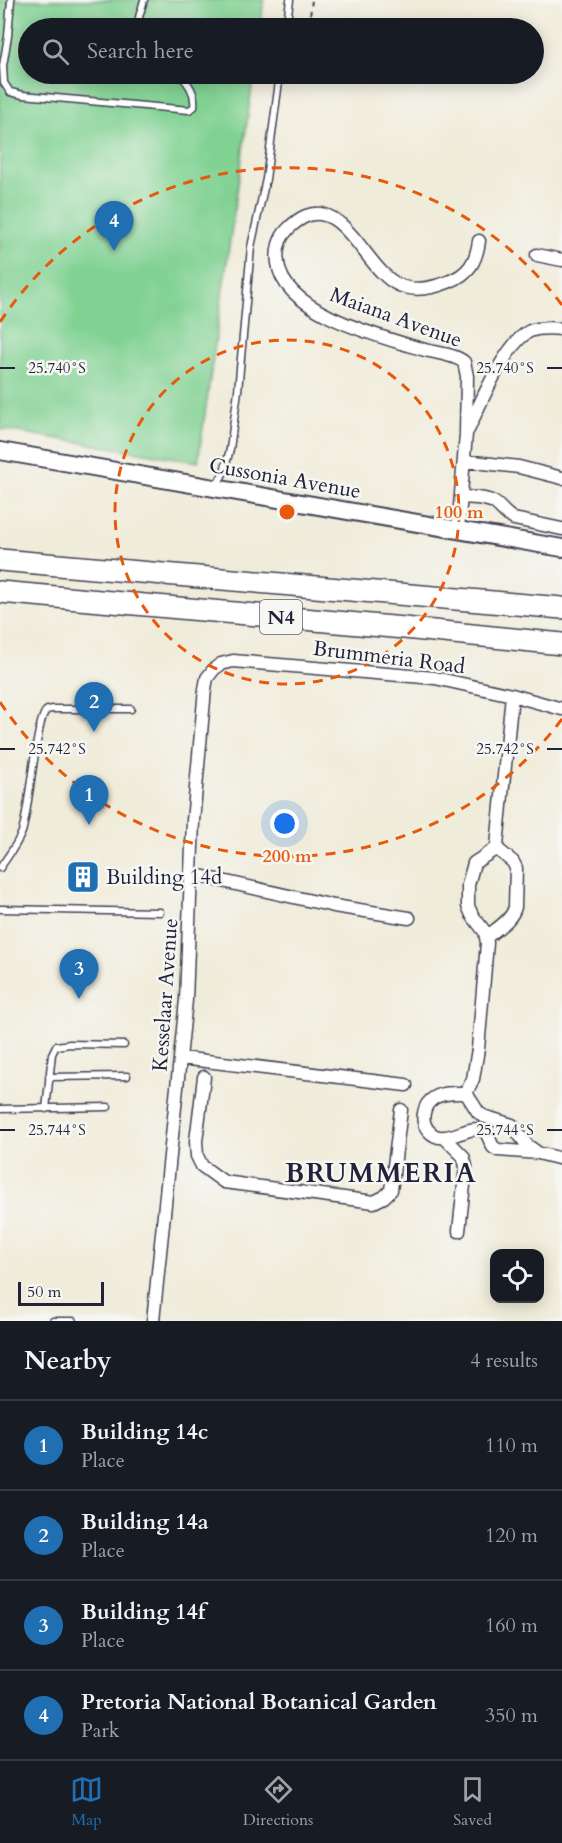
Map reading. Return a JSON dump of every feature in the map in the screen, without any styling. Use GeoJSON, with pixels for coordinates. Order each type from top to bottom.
{"type":"FeatureCollection","features":[{"type":"Feature","properties":{"kind":"highway","name":"N4"},"geometry":{"type":"LineString","coordinates":[[0,560],[562,608]]}},
{"type":"Feature","properties":{"kind":"highway","name":"N4"},"geometry":{"type":"LineString","coordinates":[[0,592],[562,644]]}},
{"type":"Feature","properties":{"kind":"main road","name":"Cussonia Avenue"},"geometry":{"type":"LineString","coordinates":[[0,451],[562,548]]}},
{"type":"Feature","properties":{"kind":"street","name":"Maiana Avenue"},"geometry":{"type":"LineString","coordinates":[[458,530],[466,434],[467,376],[464,362],[355,327],[323,314],[306,303],[289,287],[279,271],[278,253],[282,237],[294,223],[318,213],[326,215],[352,236],[384,276],[399,285],[417,289],[434,286],[464,274],[474,263],[479,242]]}},
{"type":"Feature","properties":{"kind":"street"},"geometry":{"type":"LineString","coordinates":[[537,255],[562,260]]}},
{"type":"Feature","properties":{"kind":"street"},"geometry":{"type":"LineString","coordinates":[[466,434],[513,345],[529,332],[549,327],[562,329]]}},
{"type":"Feature","properties":{"kind":"street"},"geometry":{"type":"LineString","coordinates":[[465,461],[519,467],[562,478]]}},
{"type":"Feature","properties":{"kind":"street"},"geometry":{"type":"LineString","coordinates":[[461,497],[490,501],[509,517],[562,530]]}},
{"type":"Feature","properties":{"kind":"street","name":"Brummeria Road"},"geometry":{"type":"LineString","coordinates":[[211,672],[219,665],[229,661],[435,678],[562,709]]}},
{"type":"Feature","properties":{"kind":"street","name":"Kesselaar Avenue"},"geometry":{"type":"LineString","coordinates":[[156,1320],[182,1058],[189,952],[194,811],[206,680],[211,672]]}},
{"type":"Feature","properties":{"kind":"street"},"geometry":{"type":"LineString","coordinates":[[466,1093],[473,1079],[478,1048],[487,937],[469,910],[468,885],[474,863],[496,848],[512,695]]}},
{"type":"Feature","properties":{"kind":"street"},"geometry":{"type":"LineString","coordinates":[[487,937],[509,919],[514,913],[515,906],[516,868],[513,862],[496,848]]}},
{"type":"Feature","properties":{"kind":"street"},"geometry":{"type":"LineString","coordinates":[[191,874],[334,906],[409,918]]}},
{"type":"Feature","properties":{"kind":"street"},"geometry":{"type":"LineString","coordinates":[[182,1058],[406,1085]]}},
{"type":"Feature","properties":{"kind":"street"},"geometry":{"type":"LineString","coordinates":[[204,1077],[196,1141],[199,1163],[224,1182],[374,1202],[391,1190],[401,1110]]}},
{"type":"Feature","properties":{"kind":"street"},"geometry":{"type":"LineString","coordinates":[[466,1093],[478,1112],[483,1116],[512,1125],[527,1145],[538,1153]]}},
{"type":"Feature","properties":{"kind":"street"},"geometry":{"type":"LineString","coordinates":[[466,1093],[442,1094],[432,1099],[426,1107],[423,1119],[426,1128],[438,1137],[445,1138],[473,1129],[482,1130],[489,1136],[493,1147],[498,1150],[538,1153],[562,1159]]}},
{"type":"Feature","properties":{"kind":"street"},"geometry":{"type":"LineString","coordinates":[[489,1136],[492,1126],[502,1122]]}},
{"type":"Feature","properties":{"kind":"street"},"geometry":{"type":"LineString","coordinates":[[173,1138],[196,1141]]}},
{"type":"Feature","properties":{"kind":"street"},"geometry":{"type":"LineString","coordinates":[[445,1138],[463,1156],[466,1166],[459,1232]]}},
{"type":"Feature","properties":{"kind":"lane"},"geometry":{"type":"LineString","coordinates":[[10,0],[8,36],[2,66],[4,83],[10,92],[189,110],[194,107],[194,94],[188,84]]}},
{"type":"Feature","properties":{"kind":"lane"},"geometry":{"type":"LineString","coordinates":[[140,18],[144,0]]}},
{"type":"Feature","properties":{"kind":"lane"},"geometry":{"type":"LineString","coordinates":[[287,18],[290,0]]}},
{"type":"Feature","properties":{"kind":"lane"},"geometry":{"type":"LineString","coordinates":[[215,489],[224,472],[230,449],[238,391],[251,247],[266,179],[279,84]]}},
{"type":"Feature","properties":{"kind":"lane"},"geometry":{"type":"LineString","coordinates":[[0,868],[18,840],[24,824],[40,725],[46,711],[130,709]]}},
{"type":"Feature","properties":{"kind":"lane"},"geometry":{"type":"LineString","coordinates":[[0,909],[160,912]]}},
{"type":"Feature","properties":{"kind":"lane"},"geometry":{"type":"LineString","coordinates":[[46,1109],[52,1054],[57,1046],[70,1044],[124,1045]]}},
{"type":"Feature","properties":{"kind":"lane"},"geometry":{"type":"LineString","coordinates":[[49,1077],[127,1076]]}},
{"type":"Feature","properties":{"kind":"lane"},"geometry":{"type":"LineString","coordinates":[[0,1109],[108,1107]]}},
{"type":"Feature","properties":{"kind":"lane"},"geometry":{"type":"LineString","coordinates":[[53,1321],[73,1321]]}},
{"type":"Feature","properties":{"kind":"path"},"geometry":{"type":"LineString","coordinates":[[308,18],[312,0]]}},
{"type":"Feature","properties":{"kind":"green space"},"geometry":{"type":"Polygon","coordinates":[[[0,0],[264,0],[261,18],[18,18],[18,84],[253,84],[198,462],[0,429],[0,0]]]}},
{"type":"Feature","properties":{"kind":"place","name":"Pretoria National Botanical Garden"},"geometry":{"type":"Point","coordinates":[114,251]}},
{"type":"Feature","properties":{"kind":"place","name":"Building 14a"},"geometry":{"type":"Point","coordinates":[94,732]}},
{"type":"Feature","properties":{"kind":"place","name":"Building 14c"},"geometry":{"type":"Point","coordinates":[89,825]}},
{"type":"Feature","properties":{"kind":"place","name":"Building 14d"},"geometry":{"type":"Point","coordinates":[83,877]}},
{"type":"Feature","properties":{"kind":"place","name":"Building 14f"},"geometry":{"type":"Point","coordinates":[79,999]}},
{"type":"Feature","properties":{"kind":"district","name":"BRUMMERIA"},"geometry":{"type":"Point","coordinates":[381,1173]}}]}
